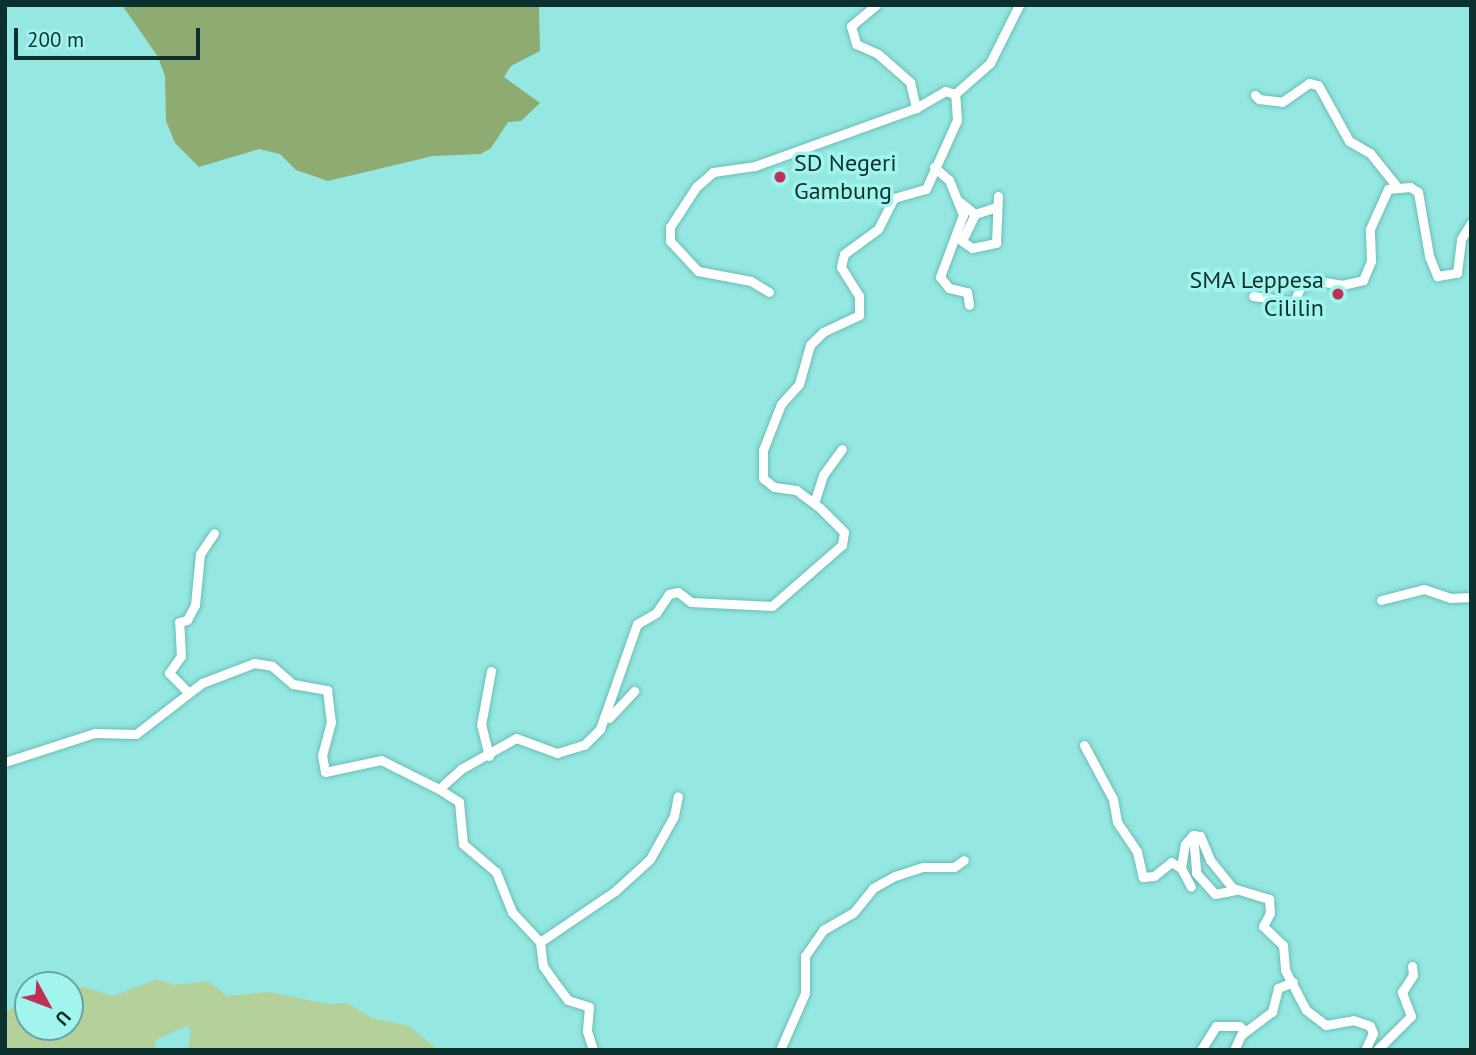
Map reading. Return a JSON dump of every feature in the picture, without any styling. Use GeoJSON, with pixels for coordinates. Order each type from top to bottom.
{"type":"FeatureCollection","features":[{"type":"Feature","properties":{"kind":"street"},"geometry":{"type":"LineString","coordinates":[[876,5],[850,32],[858,46],[878,54],[910,82],[915,106]]}},
{"type":"Feature","properties":{"kind":"street"},"geometry":{"type":"LineString","coordinates":[[955,93],[990,63],[1008,19],[1019,5]]}},
{"type":"Feature","properties":{"kind":"street"},"geometry":{"type":"LineString","coordinates":[[1255,94],[1259,99],[1282,102],[1308,83],[1318,85],[1349,141],[1370,153],[1398,188]]}},
{"type":"Feature","properties":{"kind":"street"},"geometry":{"type":"LineString","coordinates":[[769,292],[751,281],[698,271],[670,241],[670,227],[696,187],[713,172],[755,166],[915,106],[945,91],[955,93]]}},
{"type":"Feature","properties":{"kind":"street"},"geometry":{"type":"LineString","coordinates":[[596,736],[637,624],[658,611],[669,594],[678,592],[691,602],[772,606],[783,602],[842,545],[844,531],[814,503],[793,489],[771,486],[762,475],[766,438],[781,404],[798,386],[808,348],[823,332],[859,315],[859,296],[842,271],[844,254],[878,229],[894,198],[926,189],[957,120],[955,93]]}},
{"type":"Feature","properties":{"kind":"street"},"geometry":{"type":"LineString","coordinates":[[934,167],[949,180],[960,202],[961,224],[940,277],[949,288],[967,292],[969,305]]}},
{"type":"Feature","properties":{"kind":"street"},"geometry":{"type":"LineString","coordinates":[[1253,296],[1294,302],[1300,288],[1312,280],[1342,285],[1363,280],[1371,261],[1370,229],[1384,192],[1413,187],[1418,192],[1429,256],[1437,276],[1457,274],[1461,239],[1471,223]]}},
{"type":"Feature","properties":{"kind":"street"},"geometry":{"type":"LineString","coordinates":[[975,214],[963,244],[972,248],[996,243],[998,196]]}},
{"type":"Feature","properties":{"kind":"street"},"geometry":{"type":"LineString","coordinates":[[960,202],[975,214]]}},
{"type":"Feature","properties":{"kind":"street"},"geometry":{"type":"LineString","coordinates":[[975,214],[997,207]]}},
{"type":"Feature","properties":{"kind":"street"},"geometry":{"type":"LineString","coordinates":[[814,503],[823,475],[842,449]]}},
{"type":"Feature","properties":{"kind":"street"},"geometry":{"type":"LineString","coordinates":[[762,475],[770,466]]}},
{"type":"Feature","properties":{"kind":"street"},"geometry":{"type":"LineString","coordinates":[[188,692],[169,673],[181,656],[179,622],[187,620],[195,605],[199,558],[214,533]]}},
{"type":"Feature","properties":{"kind":"street"},"geometry":{"type":"LineString","coordinates":[[1381,600],[1424,589],[1450,598],[1471,597]]}},
{"type":"Feature","properties":{"kind":"street"},"geometry":{"type":"LineString","coordinates":[[5,762],[95,733],[136,734],[188,692],[254,663],[272,666],[293,684],[327,690],[331,722],[321,766],[329,772],[381,760],[459,802],[460,838],[466,848],[496,872],[512,912],[540,942],[543,966],[568,1000],[589,1007],[587,1031],[593,1050]]}},
{"type":"Feature","properties":{"kind":"street"},"geometry":{"type":"LineString","coordinates":[[489,756],[481,725],[491,671]]}},
{"type":"Feature","properties":{"kind":"street"},"geometry":{"type":"LineString","coordinates":[[439,789],[461,769],[489,756],[516,738],[563,752],[596,736],[634,691]]}},
{"type":"Feature","properties":{"kind":"street"},"geometry":{"type":"LineString","coordinates":[[1084,745],[1113,799],[1117,822],[1137,852],[1140,873],[1154,876],[1171,862],[1181,868],[1191,887]]}},
{"type":"Feature","properties":{"kind":"street"},"geometry":{"type":"LineString","coordinates":[[540,942],[615,891],[650,859],[674,816],[678,796]]}},
{"type":"Feature","properties":{"kind":"street"},"geometry":{"type":"LineString","coordinates":[[1181,868],[1185,844],[1193,835]]}},
{"type":"Feature","properties":{"kind":"street"},"geometry":{"type":"LineString","coordinates":[[1193,835],[1202,838],[1210,860],[1236,890]]}},
{"type":"Feature","properties":{"kind":"street"},"geometry":{"type":"LineString","coordinates":[[1193,835],[1196,873],[1215,894],[1236,890],[1269,899],[1270,913],[1263,926],[1283,945],[1285,970],[1306,1010],[1321,1021],[1336,1026],[1356,1020],[1373,1028],[1364,1050]]}},
{"type":"Feature","properties":{"kind":"street"},"geometry":{"type":"LineString","coordinates":[[780,1050],[805,993],[805,956],[822,930],[853,913],[873,888],[895,876],[923,867],[954,867],[964,860]]}},
{"type":"Feature","properties":{"kind":"street"},"geometry":{"type":"LineString","coordinates":[[1377,1050],[1410,1016],[1402,992],[1413,975],[1412,966]]}},
{"type":"Feature","properties":{"kind":"street"},"geometry":{"type":"LineString","coordinates":[[1234,1050],[1245,1031],[1272,1012],[1278,988],[1293,982]]}},
{"type":"Feature","properties":{"kind":"street"},"geometry":{"type":"LineString","coordinates":[[1201,1050],[1216,1026],[1239,1026],[1245,1031]]}},
{"type":"Feature","properties":{"kind":"green space"},"geometry":{"type":"Polygon","coordinates":[[[122,5],[539,5],[540,51],[511,66],[504,77],[540,103],[521,121],[508,122],[491,148],[481,154],[433,156],[328,181],[296,170],[280,154],[259,149],[199,167],[175,143],[166,121],[165,76],[158,57],[122,5]]]}},
{"type":"Feature","properties":{"kind":"green space"},"geometry":{"type":"Polygon","coordinates":[[[157,979],[174,985],[208,981],[227,996],[269,992],[328,1004],[347,1003],[372,1018],[409,1026],[438,1050],[188,1050],[191,1030],[187,1026],[156,1040],[154,1050],[5,1050],[5,1011],[14,1007],[14,1041],[84,1041],[84,987],[114,996],[157,979]]]}},
{"type":"Feature","properties":{"kind":"place","name":"SD Negeri Gambung"},"geometry":{"type":"Point","coordinates":[780,177]}},
{"type":"Feature","properties":{"kind":"place","name":"SMA Leppesa Cililin"},"geometry":{"type":"Point","coordinates":[1338,294]}}]}
